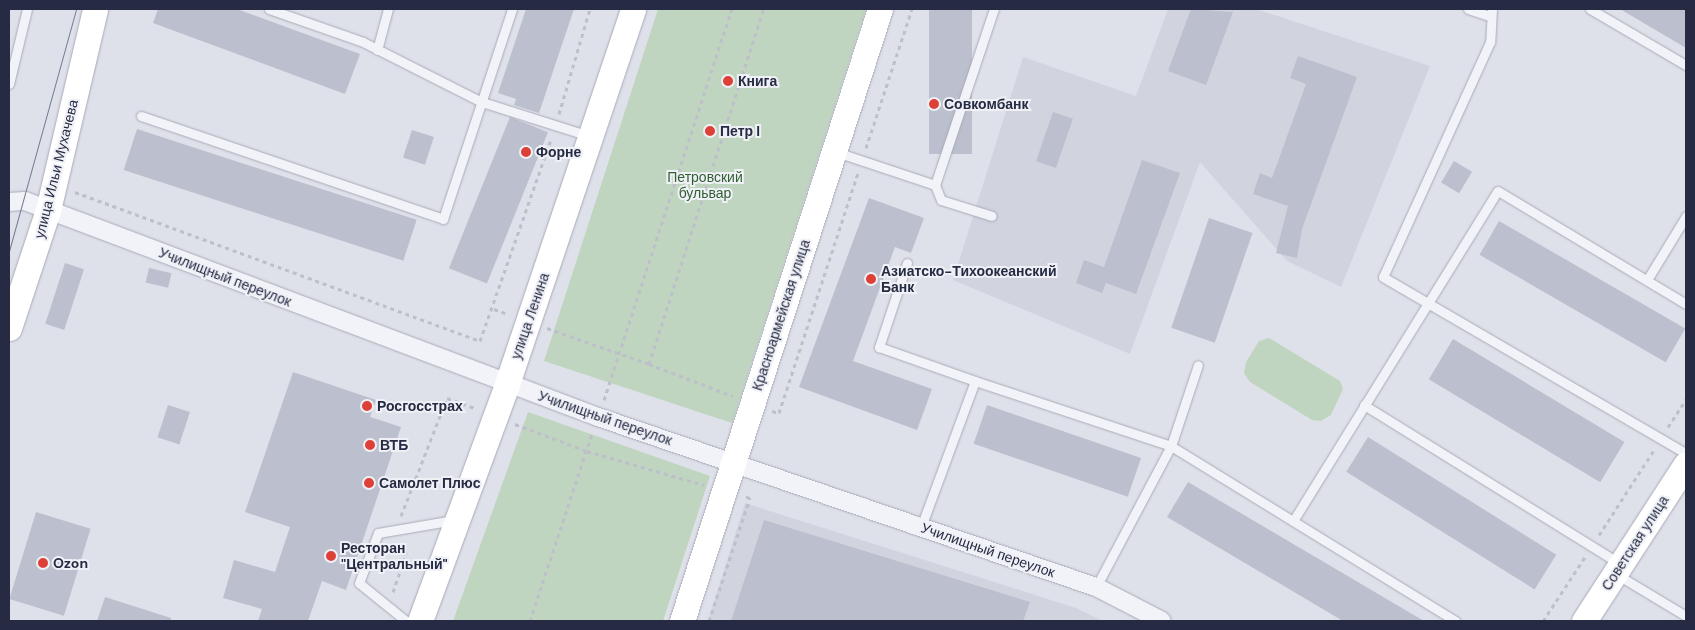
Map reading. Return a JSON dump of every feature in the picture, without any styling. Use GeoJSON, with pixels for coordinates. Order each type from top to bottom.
{"type":"FeatureCollection","features":[{"type":"Feature","properties":{"kind":"main road","name":"улица Ильи Мухачева"},"geometry":{"type":"LineString","coordinates":[[9,328],[48,210],[95,9]]}},
{"type":"Feature","properties":{"kind":"main road","name":"улица Ленина"},"geometry":{"type":"LineString","coordinates":[[420,621],[529,321],[592,137],[633,9]]}},
{"type":"Feature","properties":{"kind":"main road","name":"Красноармейская улица"},"geometry":{"type":"LineString","coordinates":[[682,621],[880,9]]}},
{"type":"Feature","properties":{"kind":"main road","name":"Советская улица"},"geometry":{"type":"LineString","coordinates":[[1592,618],[1617,568],[1684,468]]}},
{"type":"Feature","properties":{"kind":"street","name":"Училищный переулок"},"geometry":{"type":"LineString","coordinates":[[9,202],[19,200],[48,210],[598,417],[1096,587],[1162,621]]}},
{"type":"Feature","properties":{"kind":"lane"},"geometry":{"type":"LineString","coordinates":[[9,84],[27,9]]}},
{"type":"Feature","properties":{"kind":"lane"},"geometry":{"type":"LineString","coordinates":[[269,9],[377,50],[482,102],[592,137]]}},
{"type":"Feature","properties":{"kind":"lane"},"geometry":{"type":"LineString","coordinates":[[377,50],[388,9]]}},
{"type":"Feature","properties":{"kind":"lane"},"geometry":{"type":"LineString","coordinates":[[141,116],[443,220],[512,9]]}},
{"type":"Feature","properties":{"kind":"lane"},"geometry":{"type":"LineString","coordinates":[[992,216],[941,200],[935,185],[994,9]]}},
{"type":"Feature","properties":{"kind":"lane"},"geometry":{"type":"LineString","coordinates":[[1468,9],[1491,12],[1490,42],[1383,276],[1662,438],[1684,468]]}},
{"type":"Feature","properties":{"kind":"lane"},"geometry":{"type":"LineString","coordinates":[[1590,9],[1686,65]]}},
{"type":"Feature","properties":{"kind":"lane"},"geometry":{"type":"LineString","coordinates":[[834,151],[935,185]]}},
{"type":"Feature","properties":{"kind":"lane"},"geometry":{"type":"LineString","coordinates":[[1293,521],[1498,190],[1686,304]]}},
{"type":"Feature","properties":{"kind":"lane"},"geometry":{"type":"LineString","coordinates":[[1647,280],[1686,216]]}},
{"type":"Feature","properties":{"kind":"lane"},"geometry":{"type":"LineString","coordinates":[[907,263],[878,347],[1170,446],[1455,621]]}},
{"type":"Feature","properties":{"kind":"lane"},"geometry":{"type":"LineString","coordinates":[[1096,587],[1170,446],[1198,365]]}},
{"type":"Feature","properties":{"kind":"lane"},"geometry":{"type":"LineString","coordinates":[[920,527],[975,381]]}},
{"type":"Feature","properties":{"kind":"lane"},"geometry":{"type":"LineString","coordinates":[[1364,405],[1592,546],[1617,568],[1686,616]]}},
{"type":"Feature","properties":{"kind":"lane"},"geometry":{"type":"LineString","coordinates":[[406,621],[359,583],[378,533],[456,520]]}},
{"type":"Feature","properties":{"kind":"path"},"geometry":{"type":"LineString","coordinates":[[67,189],[480,341],[494,309],[556,126],[590,9]]}},
{"type":"Feature","properties":{"kind":"path"},"geometry":{"type":"LineString","coordinates":[[530,621],[732,9]]}},
{"type":"Feature","properties":{"kind":"path"},"geometry":{"type":"LineString","coordinates":[[494,309],[649,364],[764,9]]}},
{"type":"Feature","properties":{"kind":"path"},"geometry":{"type":"LineString","coordinates":[[388,606],[406,555],[399,520],[447,398]]}},
{"type":"Feature","properties":{"kind":"path"},"geometry":{"type":"LineString","coordinates":[[1543,621],[1686,399]]}},
{"type":"Feature","properties":{"kind":"shaded area"},"geometry":{"type":"Polygon","coordinates":[[[1168,9],[1256,9],[1430,66],[1341,287],[1287,261],[1200,162],[1130,354],[953,280],[1023,57],[1136,96],[1168,9]]]}},
{"type":"Feature","properties":{"kind":"shaded area"},"geometry":{"type":"Polygon","coordinates":[[[745,503],[1076,608],[1103,621],[708,621],[745,503]]]}},
{"type":"Feature","properties":{"kind":"green space","name":"Петровский бульвар"},"geometry":{"type":"Polygon","coordinates":[[[658,9],[866,9],[732,423],[544,361],[658,9]]]}},
{"type":"Feature","properties":{"kind":"green space"},"geometry":{"type":"Polygon","coordinates":[[[1269,338],[1340,381],[1343,389],[1331,415],[1321,421],[1312,420],[1250,382],[1244,373],[1246,362],[1259,341],[1269,338]]]}},
{"type":"Feature","properties":{"kind":"green space"},"geometry":{"type":"Polygon","coordinates":[[[528,412],[710,476],[663,621],[453,621],[528,412]]]}},
{"type":"Feature","properties":{"kind":"building"},"geometry":{"type":"Polygon","coordinates":[[[158,9],[237,9],[360,54],[345,94],[153,23],[158,9]]]}},
{"type":"Feature","properties":{"kind":"building"},"geometry":{"type":"Polygon","coordinates":[[[526,9],[574,9],[539,113],[514,105],[516,99],[498,93],[526,9]]]}},
{"type":"Feature","properties":{"kind":"building"},"geometry":{"type":"Polygon","coordinates":[[[929,9],[972,9],[972,154],[929,154],[929,9]]]}},
{"type":"Feature","properties":{"kind":"building"},"geometry":{"type":"Polygon","coordinates":[[[1191,9],[1233,12],[1206,85],[1168,71],[1191,9]]]}},
{"type":"Feature","properties":{"kind":"building"},"geometry":{"type":"Polygon","coordinates":[[[1620,9],[1686,9],[1686,48],[1620,9]]]}},
{"type":"Feature","properties":{"kind":"building"},"geometry":{"type":"Polygon","coordinates":[[[1298,56],[1357,77],[1302,229],[1297,258],[1276,253],[1288,206],[1253,194],[1260,173],[1272,178],[1306,84],[1290,78],[1298,56]]]}},
{"type":"Feature","properties":{"kind":"building"},"geometry":{"type":"Polygon","coordinates":[[[1053,112],[1073,119],[1056,168],[1036,161],[1053,112]]]}},
{"type":"Feature","properties":{"kind":"building"},"geometry":{"type":"Polygon","coordinates":[[[510,117],[548,132],[487,283],[449,268],[510,117]]]}},
{"type":"Feature","properties":{"kind":"building"},"geometry":{"type":"Polygon","coordinates":[[[137,129],[417,220],[403,261],[124,170],[137,129]]]}},
{"type":"Feature","properties":{"kind":"building"},"geometry":{"type":"Polygon","coordinates":[[[412,130],[434,137],[425,165],[403,158],[412,130]]]}},
{"type":"Feature","properties":{"kind":"building"},"geometry":{"type":"Polygon","coordinates":[[[1142,160],[1180,173],[1136,294],[1106,283],[1102,293],[1076,283],[1084,260],[1104,267],[1142,160]]]}},
{"type":"Feature","properties":{"kind":"building"},"geometry":{"type":"Polygon","coordinates":[[[1454,161],[1472,172],[1459,193],[1441,182],[1454,161]]]}},
{"type":"Feature","properties":{"kind":"building"},"geometry":{"type":"Polygon","coordinates":[[[869,198],[924,218],[911,253],[895,247],[853,361],[932,389],[917,430],[799,387],[869,198]]]}},
{"type":"Feature","properties":{"kind":"building"},"geometry":{"type":"Polygon","coordinates":[[[1209,218],[1252,233],[1215,343],[1171,328],[1209,218]]]}},
{"type":"Feature","properties":{"kind":"building"},"geometry":{"type":"Polygon","coordinates":[[[1499,221],[1685,329],[1666,362],[1480,255],[1499,221]]]}},
{"type":"Feature","properties":{"kind":"building"},"geometry":{"type":"Polygon","coordinates":[[[65,263],[84,269],[64,330],[45,324],[65,263]]]}},
{"type":"Feature","properties":{"kind":"building"},"geometry":{"type":"Polygon","coordinates":[[[149,268],[171,273],[168,288],[146,283],[149,268]]]}},
{"type":"Feature","properties":{"kind":"building"},"geometry":{"type":"Polygon","coordinates":[[[1453,339],[1624,442],[1600,482],[1429,379],[1453,339]]]}},
{"type":"Feature","properties":{"kind":"building"},"geometry":{"type":"Polygon","coordinates":[[[293,372],[376,400],[370,417],[401,427],[346,590],[322,581],[308,621],[258,621],[262,609],[223,598],[234,560],[275,572],[290,527],[245,512],[293,372]]]}},
{"type":"Feature","properties":{"kind":"building"},"geometry":{"type":"Polygon","coordinates":[[[168,405],[190,412],[179,444],[157,437],[168,405]]]}},
{"type":"Feature","properties":{"kind":"building"},"geometry":{"type":"Polygon","coordinates":[[[987,405],[1141,458],[1128,497],[974,444],[987,405]]]}},
{"type":"Feature","properties":{"kind":"building"},"geometry":{"type":"Polygon","coordinates":[[[1368,437],[1556,555],[1535,589],[1346,472],[1368,437]]]}},
{"type":"Feature","properties":{"kind":"building"},"geometry":{"type":"Polygon","coordinates":[[[1188,482],[1424,621],[1343,621],[1167,517],[1188,482]]]}},
{"type":"Feature","properties":{"kind":"building"},"geometry":{"type":"Polygon","coordinates":[[[36,512],[91,529],[64,616],[9,599],[36,512]]]}},
{"type":"Feature","properties":{"kind":"building"},"geometry":{"type":"Polygon","coordinates":[[[764,520],[1030,602],[1023,621],[731,621],[764,520]]]}},
{"type":"Feature","properties":{"kind":"building"},"geometry":{"type":"Polygon","coordinates":[[[105,597],[171,618],[171,621],[97,621],[105,597]]]}},
{"type":"Feature","properties":{"kind":"tram line"},"geometry":{"type":"LineString","coordinates":[[9,251],[76,9]]}},
{"type":"Feature","properties":{"kind":"place","name":"Книга"},"geometry":{"type":"Point","coordinates":[728,81]}},
{"type":"Feature","properties":{"kind":"place","name":"Совкомбанк"},"geometry":{"type":"Point","coordinates":[934,104]}},
{"type":"Feature","properties":{"kind":"place","name":"Петр I"},"geometry":{"type":"Point","coordinates":[710,131]}},
{"type":"Feature","properties":{"kind":"place","name":"Форне"},"geometry":{"type":"Point","coordinates":[526,152]}},
{"type":"Feature","properties":{"kind":"place","name":"Азиатско-Тихоокеанский Банк"},"geometry":{"type":"Point","coordinates":[871,279]}},
{"type":"Feature","properties":{"kind":"place","name":"Росгосстрах"},"geometry":{"type":"Point","coordinates":[367,406]}},
{"type":"Feature","properties":{"kind":"place","name":"ВТБ"},"geometry":{"type":"Point","coordinates":[370,445]}},
{"type":"Feature","properties":{"kind":"place","name":"Самолет Плюс"},"geometry":{"type":"Point","coordinates":[369,483]}},
{"type":"Feature","properties":{"kind":"place","name":"Ресторан \"Центральный\""},"geometry":{"type":"Point","coordinates":[331,556]}},
{"type":"Feature","properties":{"kind":"place","name":"Ozon"},"geometry":{"type":"Point","coordinates":[43,563]}}]}
